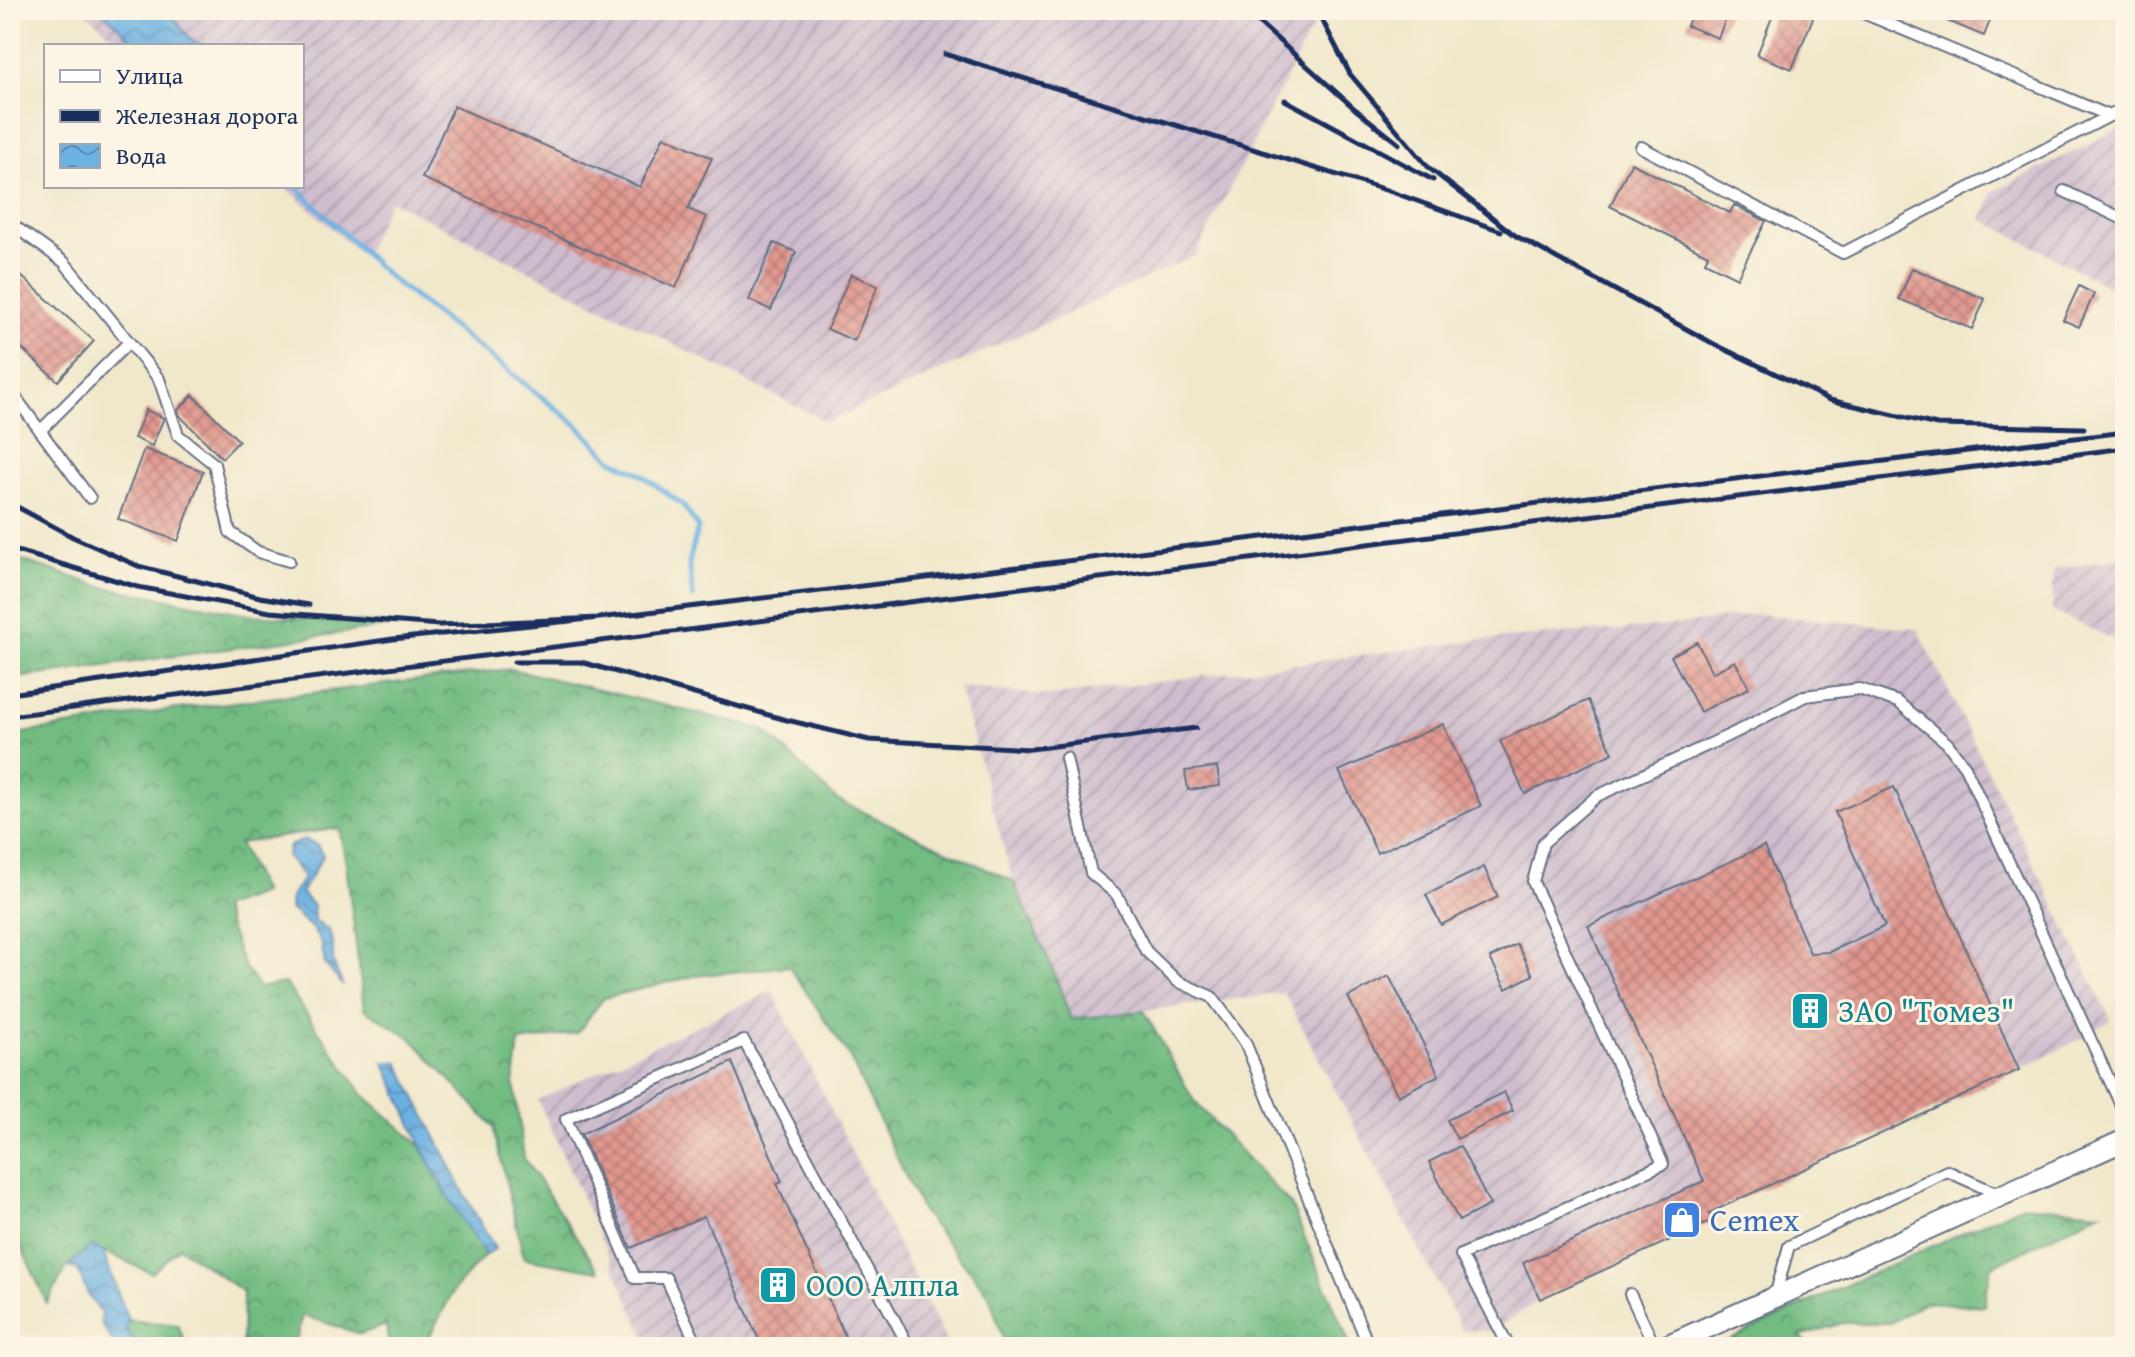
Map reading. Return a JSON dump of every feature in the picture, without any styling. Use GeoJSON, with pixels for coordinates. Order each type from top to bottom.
{"type":"FeatureCollection","features":[{"type":"Feature","properties":{"kind":"street"},"geometry":{"type":"LineString","coordinates":[[1664,1347],[2125,1140]]}},
{"type":"Feature","properties":{"kind":"lane"},"geometry":{"type":"LineString","coordinates":[[1856,10],[2110,116]]}},
{"type":"Feature","properties":{"kind":"lane"},"geometry":{"type":"LineString","coordinates":[[1641,147],[1843,253],[2125,108]]}},
{"type":"Feature","properties":{"kind":"lane"},"geometry":{"type":"LineString","coordinates":[[2064,191],[2125,220]]}},
{"type":"Feature","properties":{"kind":"lane"},"geometry":{"type":"LineString","coordinates":[[10,223],[64,262],[159,379],[178,435],[214,464],[230,532],[258,552],[289,561]]}},
{"type":"Feature","properties":{"kind":"lane"},"geometry":{"type":"LineString","coordinates":[[40,431],[129,342]]}},
{"type":"Feature","properties":{"kind":"lane"},"geometry":{"type":"LineString","coordinates":[[10,390],[90,498]]}},
{"type":"Feature","properties":{"kind":"lane"},"geometry":{"type":"LineString","coordinates":[[1509,1347],[1461,1255],[1663,1164],[1533,882],[1543,843],[1597,796],[1736,732],[1805,696],[1859,689],[1898,702],[1947,743],[1965,767],[2125,1114]]}},
{"type":"Feature","properties":{"kind":"lane"},"geometry":{"type":"LineString","coordinates":[[1066,758],[1091,873],[1117,895],[1146,951],[1177,981],[1212,997],[1245,1042],[1369,1347]]}},
{"type":"Feature","properties":{"kind":"lane"},"geometry":{"type":"LineString","coordinates":[[698,1347],[666,1278],[635,1278],[566,1119],[744,1041],[909,1347]]}},
{"type":"Feature","properties":{"kind":"lane"},"geometry":{"type":"LineString","coordinates":[[1774,1298],[1789,1246],[1947,1171],[2002,1195]]}},
{"type":"Feature","properties":{"kind":"lane"},"geometry":{"type":"LineString","coordinates":[[1630,1294],[1655,1347]]}},
{"type":"Feature","properties":{"kind":"shaded area"},"geometry":{"type":"Polygon","coordinates":[[[83,10],[1321,10],[1195,256],[827,422],[390,200],[363,256],[286,188],[304,188],[304,44],[122,44],[83,10]]]}},
{"type":"Feature","properties":{"kind":"shaded area"},"geometry":{"type":"Polygon","coordinates":[[[2125,126],[2125,295],[1982,219],[1993,192],[2125,126]]]}},
{"type":"Feature","properties":{"kind":"shaded area"},"geometry":{"type":"Polygon","coordinates":[[[2125,558],[2125,645],[2052,611],[2054,569],[2125,558]]]}},
{"type":"Feature","properties":{"kind":"shaded area"},"geometry":{"type":"Polygon","coordinates":[[[1757,614],[1918,629],[2111,1020],[2019,1070],[1717,1209],[1712,1221],[1540,1299],[1492,1331],[1462,1330],[1284,993],[1071,1020],[1054,973],[1013,881],[959,687],[1049,696],[1479,640],[1658,627],[1757,614]]]}},
{"type":"Feature","properties":{"kind":"shaded area"},"geometry":{"type":"Polygon","coordinates":[[[772,991],[949,1347],[650,1347],[538,1100],[772,991]]]}},
{"type":"Feature","properties":{"kind":"green space"},"geometry":{"type":"Polygon","coordinates":[[[10,556],[99,586],[253,615],[399,625],[10,679],[10,556]]]}},
{"type":"Feature","properties":{"kind":"green space"},"geometry":{"type":"Polygon","coordinates":[[[511,669],[763,729],[837,800],[1013,881],[1071,1019],[1144,1011],[1194,1101],[1291,1205],[1351,1347],[1006,1347],[989,1295],[922,1211],[849,1056],[789,966],[694,976],[604,998],[577,1033],[519,1042],[514,1082],[524,1158],[599,1271],[524,1258],[493,1126],[411,1038],[364,1009],[339,828],[239,843],[263,893],[222,908],[243,965],[259,988],[285,983],[362,1093],[422,1147],[448,1197],[485,1255],[455,1288],[430,1335],[433,1347],[389,1347],[386,1325],[360,1334],[302,1315],[295,1347],[242,1347],[243,1292],[179,1247],[152,1273],[91,1246],[67,1267],[47,1303],[10,1222],[10,735],[170,710],[511,669]]]}},
{"type":"Feature","properties":{"kind":"green space"},"geometry":{"type":"Polygon","coordinates":[[[2023,1205],[2101,1212],[1991,1267],[1984,1306],[1925,1302],[1890,1323],[1843,1323],[1800,1336],[1811,1347],[1727,1347],[1726,1342],[1787,1312],[2023,1205]]]}},
{"type":"Feature","properties":{"kind":"green space"},"geometry":{"type":"Polygon","coordinates":[[[128,1320],[178,1325],[187,1347],[138,1347],[125,1329],[128,1320]]]}},
{"type":"Feature","properties":{"kind":"water"},"geometry":{"type":"Polygon","coordinates":[[[147,9],[164,13],[176,20],[200,44],[136,44],[101,10],[147,9]]]}},
{"type":"Feature","properties":{"kind":"water"},"geometry":{"type":"Polygon","coordinates":[[[304,840],[317,845],[323,856],[301,893],[313,906],[314,921],[329,930],[333,962],[343,986],[325,964],[321,943],[312,928],[290,909],[291,896],[304,877],[287,857],[289,846],[304,840]]]}},
{"type":"Feature","properties":{"kind":"water"},"geometry":{"type":"Polygon","coordinates":[[[384,1062],[398,1062],[495,1249],[485,1255],[448,1197],[384,1062]]]}},
{"type":"Feature","properties":{"kind":"water"},"geometry":{"type":"Polygon","coordinates":[[[92,1245],[103,1252],[128,1320],[126,1329],[138,1347],[116,1347],[101,1323],[102,1314],[89,1296],[77,1269],[67,1267],[92,1245]]]}},
{"type":"Feature","properties":{"kind":"building"},"geometry":{"type":"Polygon","coordinates":[[[1693,10],[1729,10],[1718,38],[1687,26],[1693,10]]]}},
{"type":"Feature","properties":{"kind":"building"},"geometry":{"type":"Polygon","coordinates":[[[1775,10],[1815,13],[1792,69],[1757,55],[1775,10]]]}},
{"type":"Feature","properties":{"kind":"building"},"geometry":{"type":"Polygon","coordinates":[[[1921,10],[1994,10],[1984,36],[1921,10]]]}},
{"type":"Feature","properties":{"kind":"building"},"geometry":{"type":"Polygon","coordinates":[[[454,106],[640,187],[664,136],[712,158],[688,209],[707,217],[676,288],[422,178],[454,106]]]}},
{"type":"Feature","properties":{"kind":"building"},"geometry":{"type":"Polygon","coordinates":[[[1631,163],[1730,213],[1734,205],[1766,221],[1737,278],[1705,262],[1708,255],[1610,206],[1631,163]]]}},
{"type":"Feature","properties":{"kind":"building"},"geometry":{"type":"Polygon","coordinates":[[[774,243],[796,252],[771,310],[749,300],[774,243]]]}},
{"type":"Feature","properties":{"kind":"building"},"geometry":{"type":"Polygon","coordinates":[[[10,266],[94,341],[58,381],[10,338],[10,266]]]}},
{"type":"Feature","properties":{"kind":"building"},"geometry":{"type":"Polygon","coordinates":[[[1912,268],[1985,299],[1972,329],[1899,299],[1912,268]]]}},
{"type":"Feature","properties":{"kind":"building"},"geometry":{"type":"Polygon","coordinates":[[[851,274],[878,286],[854,341],[827,329],[851,274]]]}},
{"type":"Feature","properties":{"kind":"building"},"geometry":{"type":"Polygon","coordinates":[[[2079,286],[2094,294],[2079,327],[2063,320],[2079,286]]]}},
{"type":"Feature","properties":{"kind":"building"},"geometry":{"type":"Polygon","coordinates":[[[193,395],[239,441],[222,458],[180,416],[178,410],[193,395]]]}},
{"type":"Feature","properties":{"kind":"building"},"geometry":{"type":"Polygon","coordinates":[[[146,410],[164,418],[152,446],[134,438],[146,410]]]}},
{"type":"Feature","properties":{"kind":"building"},"geometry":{"type":"Polygon","coordinates":[[[144,449],[203,471],[178,541],[118,519],[144,449]]]}},
{"type":"Feature","properties":{"kind":"building"},"geometry":{"type":"Polygon","coordinates":[[[1697,642],[1712,673],[1735,661],[1749,688],[1700,712],[1671,656],[1697,642]]]}},
{"type":"Feature","properties":{"kind":"building"},"geometry":{"type":"Polygon","coordinates":[[[1588,700],[1613,753],[1525,794],[1500,741],[1588,700]]]}},
{"type":"Feature","properties":{"kind":"building"},"geometry":{"type":"Polygon","coordinates":[[[1443,724],[1481,806],[1377,853],[1339,771],[1443,724]]]}},
{"type":"Feature","properties":{"kind":"building"},"geometry":{"type":"Polygon","coordinates":[[[1217,767],[1220,786],[1188,790],[1185,771],[1217,767]]]}},
{"type":"Feature","properties":{"kind":"building","name":"ЗАО \"Томез\""},"geometry":{"type":"Polygon","coordinates":[[[1894,787],[2019,1070],[1709,1213],[1712,1221],[1540,1299],[1523,1263],[1704,1181],[1588,926],[1764,846],[1810,953],[1829,952],[1885,926],[1835,812],[1894,787]]]}},
{"type":"Feature","properties":{"kind":"building"},"geometry":{"type":"Polygon","coordinates":[[[1484,867],[1498,897],[1441,925],[1426,895],[1484,867]]]}},
{"type":"Feature","properties":{"kind":"building"},"geometry":{"type":"Polygon","coordinates":[[[1517,944],[1533,975],[1506,989],[1490,958],[1517,944]]]}},
{"type":"Feature","properties":{"kind":"building"},"geometry":{"type":"Polygon","coordinates":[[[1389,976],[1439,1075],[1398,1096],[1348,997],[1389,976]]]}},
{"type":"Feature","properties":{"kind":"building"},"geometry":{"type":"Polygon","coordinates":[[[732,1062],[782,1182],[777,1184],[850,1347],[762,1347],[704,1216],[631,1248],[581,1134],[732,1062]]]}},
{"type":"Feature","properties":{"kind":"building"},"geometry":{"type":"Polygon","coordinates":[[[1504,1092],[1513,1111],[1457,1139],[1447,1120],[1504,1092]]]}},
{"type":"Feature","properties":{"kind":"building"},"geometry":{"type":"Polygon","coordinates":[[[1460,1146],[1490,1205],[1459,1221],[1429,1162],[1460,1146]]]}},
{"type":"Feature","properties":{"kind":"waterway"},"geometry":{"type":"LineString","coordinates":[[297,188],[390,278],[576,424],[612,460],[639,473],[683,505],[698,527],[689,563],[693,597]]}},
{"type":"Feature","properties":{"kind":"railway"},"geometry":{"type":"LineString","coordinates":[[1245,10],[1355,109],[1399,144]]}},
{"type":"Feature","properties":{"kind":"railway"},"geometry":{"type":"LineString","coordinates":[[1317,10],[1350,74],[1429,168],[1516,236],[1714,344],[1830,400],[1937,425],[2084,428]]}},
{"type":"Feature","properties":{"kind":"railway"},"geometry":{"type":"LineString","coordinates":[[945,54],[1389,191],[1501,231]]}},
{"type":"Feature","properties":{"kind":"railway"},"geometry":{"type":"LineString","coordinates":[[1285,100],[1433,180]]}},
{"type":"Feature","properties":{"kind":"railway"},"geometry":{"type":"LineString","coordinates":[[599,618],[2125,432]]}},
{"type":"Feature","properties":{"kind":"railway"},"geometry":{"type":"LineString","coordinates":[[10,716],[2125,448]]}},
{"type":"Feature","properties":{"kind":"railway"},"geometry":{"type":"LineString","coordinates":[[10,503],[73,537],[138,566],[260,597],[309,605]]}},
{"type":"Feature","properties":{"kind":"railway"},"geometry":{"type":"LineString","coordinates":[[10,549],[138,587],[270,612],[439,625],[599,618],[393,639],[10,694]]}},
{"type":"Feature","properties":{"kind":"railway"},"geometry":{"type":"LineString","coordinates":[[514,662],[581,662],[869,740],[1031,749],[1196,728]]}},
{"type":"Feature","properties":{"kind":"place","name":"ЗАО \"Томез\""},"geometry":{"type":"Point","coordinates":[1810,1011]}},
{"type":"Feature","properties":{"kind":"place","name":"Cemex"},"geometry":{"type":"Point","coordinates":[1682,1220]}},
{"type":"Feature","properties":{"kind":"place","name":"ООО Алпла"},"geometry":{"type":"Point","coordinates":[778,1285]}}]}
